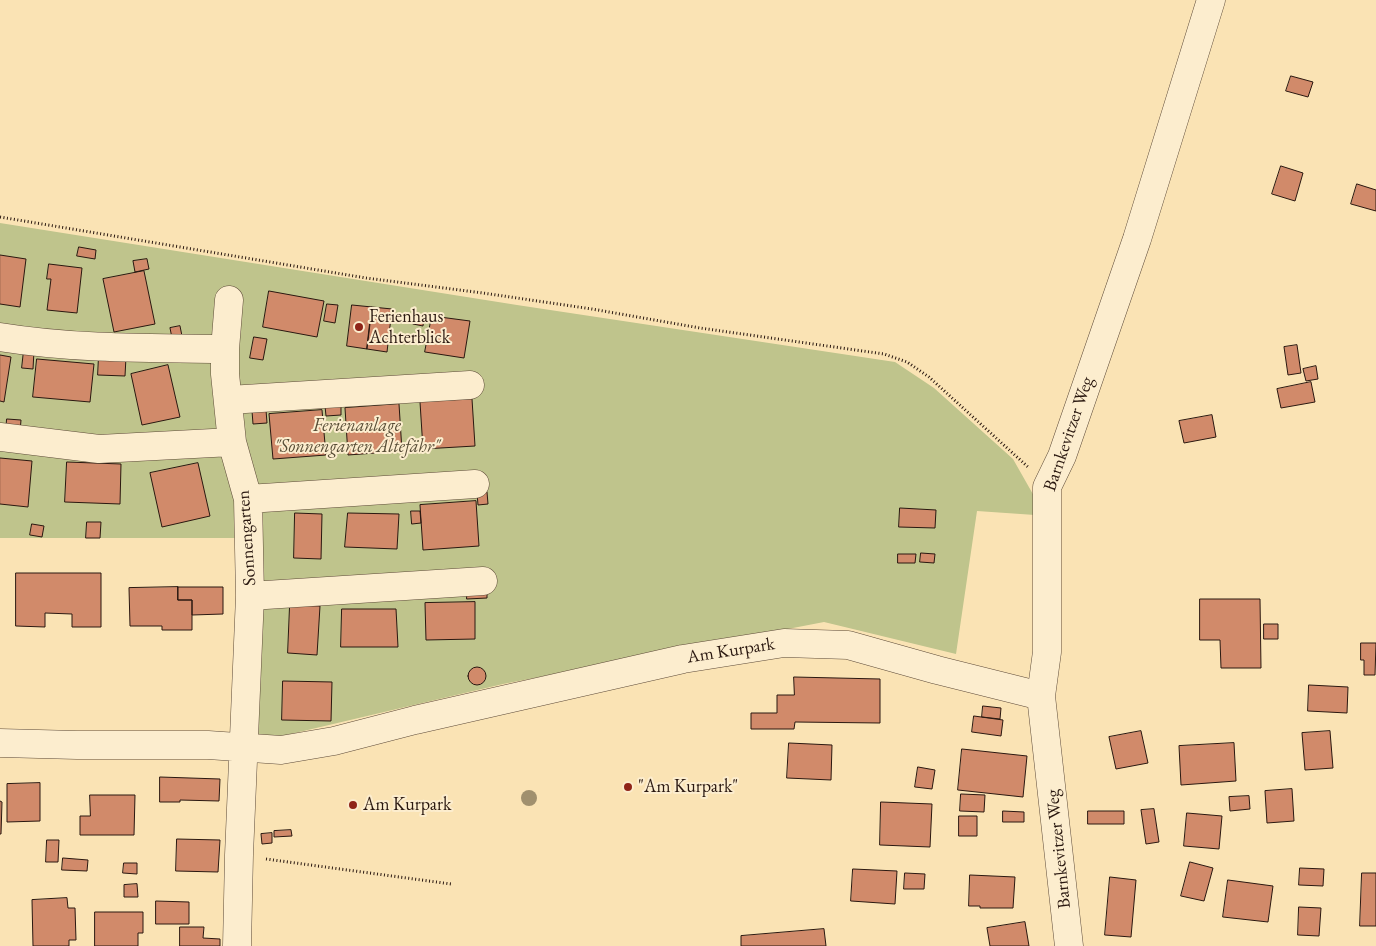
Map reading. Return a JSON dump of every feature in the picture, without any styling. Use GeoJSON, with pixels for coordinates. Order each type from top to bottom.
{"type":"FeatureCollection","features":[{"type":"Feature","properties":{"kind":"street","name":"Barnkevitzer Weg"},"geometry":{"type":"LineString","coordinates":[[1069,946],[1041,696],[1047,652],[1047,487],[1062,456],[1137,239],[1211,0]]}},
{"type":"Feature","properties":{"kind":"street","name":"Sonnengarten"},"geometry":{"type":"LineString","coordinates":[[229,300],[225,374],[232,442],[248,499],[250,596],[244,747]]}},
{"type":"Feature","properties":{"kind":"street"},"geometry":{"type":"LineString","coordinates":[[0,337],[38,343],[95,347],[225,349]]}},
{"type":"Feature","properties":{"kind":"street"},"geometry":{"type":"LineString","coordinates":[[229,400],[470,385]]}},
{"type":"Feature","properties":{"kind":"street"},"geometry":{"type":"LineString","coordinates":[[0,438],[99,448],[232,442]]}},
{"type":"Feature","properties":{"kind":"street"},"geometry":{"type":"LineString","coordinates":[[248,499],[475,484]]}},
{"type":"Feature","properties":{"kind":"street"},"geometry":{"type":"LineString","coordinates":[[250,596],[483,580]]}},
{"type":"Feature","properties":{"kind":"street","name":"Am Kurpark"},"geometry":{"type":"LineString","coordinates":[[0,743],[244,747],[281,750],[334,741],[415,720],[683,659],[784,643],[848,645],[1041,696]]}},
{"type":"Feature","properties":{"kind":"street"},"geometry":{"type":"LineString","coordinates":[[237,946],[244,747]]}},
{"type":"Feature","properties":{"kind":"path"},"geometry":{"type":"LineString","coordinates":[[0,217],[366,278],[484,293],[700,328],[884,354],[907,362],[929,377],[1013,452],[1047,487]]}},
{"type":"Feature","properties":{"kind":"path"},"geometry":{"type":"LineString","coordinates":[[239,855],[450,884]]}},
{"type":"Feature","properties":{"kind":"green space","name":"Ferienanlage \"Sonnengarten Altefähr\""},"geometry":{"type":"Polygon","coordinates":[[[0,223],[517,305],[895,362],[934,388],[1013,459],[1034,496],[1035,515],[977,511],[956,654],[824,622],[503,684],[278,737],[233,733],[239,538],[0,538],[0,223]]]}},
{"type":"Feature","properties":{"kind":"building"},"geometry":{"type":"Polygon","coordinates":[[[1291,76],[1313,82],[1308,97],[1286,91],[1291,76]]]}},
{"type":"Feature","properties":{"kind":"building"},"geometry":{"type":"Polygon","coordinates":[[[1281,166],[1303,173],[1295,201],[1272,194],[1281,166]]]}},
{"type":"Feature","properties":{"kind":"building"},"geometry":{"type":"Polygon","coordinates":[[[1357,184],[1376,190],[1376,211],[1351,204],[1357,184]]]}},
{"type":"Feature","properties":{"kind":"building"},"geometry":{"type":"Polygon","coordinates":[[[79,247],[96,250],[95,259],[77,256],[79,247]]]}},
{"type":"Feature","properties":{"kind":"building"},"geometry":{"type":"Polygon","coordinates":[[[0,255],[26,259],[20,307],[0,304],[0,255]]]}},
{"type":"Feature","properties":{"kind":"building"},"geometry":{"type":"Polygon","coordinates":[[[147,259],[149,269],[135,272],[133,261],[147,259]]]}},
{"type":"Feature","properties":{"kind":"building"},"geometry":{"type":"Polygon","coordinates":[[[49,264],[82,268],[77,313],[47,310],[51,279],[47,279],[49,264]]]}},
{"type":"Feature","properties":{"kind":"building"},"geometry":{"type":"Polygon","coordinates":[[[144,271],[155,324],[114,332],[103,279],[144,271]]]}},
{"type":"Feature","properties":{"kind":"building"},"geometry":{"type":"Polygon","coordinates":[[[269,291],[324,301],[317,337],[263,327],[269,291]]]}},
{"type":"Feature","properties":{"kind":"building"},"geometry":{"type":"Polygon","coordinates":[[[327,304],[338,305],[335,323],[324,321],[327,304]]]}},
{"type":"Feature","properties":{"kind":"building","name":"Ferienhaus Achterblick"},"geometry":{"type":"Polygon","coordinates":[[[352,305],[372,307],[367,349],[347,346],[352,305]]]}},
{"type":"Feature","properties":{"kind":"building"},"geometry":{"type":"Polygon","coordinates":[[[372,307],[392,309],[387,352],[367,349],[372,307]]]}},
{"type":"Feature","properties":{"kind":"building"},"geometry":{"type":"Polygon","coordinates":[[[413,316],[424,317],[423,326],[413,324],[413,316]]]}},
{"type":"Feature","properties":{"kind":"building"},"geometry":{"type":"Polygon","coordinates":[[[432,316],[470,321],[464,358],[425,352],[432,316]]]}},
{"type":"Feature","properties":{"kind":"building"},"geometry":{"type":"Polygon","coordinates":[[[180,326],[183,341],[173,343],[170,328],[180,326]]]}},
{"type":"Feature","properties":{"kind":"building"},"geometry":{"type":"Polygon","coordinates":[[[254,337],[267,339],[263,360],[250,358],[254,337]]]}},
{"type":"Feature","properties":{"kind":"building"},"geometry":{"type":"Polygon","coordinates":[[[1297,345],[1301,373],[1288,375],[1284,347],[1297,345]]]}},
{"type":"Feature","properties":{"kind":"building"},"geometry":{"type":"Polygon","coordinates":[[[24,350],[34,351],[33,369],[22,368],[24,350]]]}},
{"type":"Feature","properties":{"kind":"building"},"geometry":{"type":"Polygon","coordinates":[[[0,355],[11,357],[4,402],[0,401],[0,355]]]}},
{"type":"Feature","properties":{"kind":"building"},"geometry":{"type":"Polygon","coordinates":[[[99,355],[126,357],[125,376],[98,375],[99,355]]]}},
{"type":"Feature","properties":{"kind":"building"},"geometry":{"type":"Polygon","coordinates":[[[37,359],[94,364],[90,402],[33,397],[37,359]]]}},
{"type":"Feature","properties":{"kind":"building"},"geometry":{"type":"Polygon","coordinates":[[[168,365],[180,417],[142,425],[131,374],[168,365]]]}},
{"type":"Feature","properties":{"kind":"building"},"geometry":{"type":"Polygon","coordinates":[[[1316,366],[1318,379],[1306,381],[1303,369],[1316,366]]]}},
{"type":"Feature","properties":{"kind":"building"},"geometry":{"type":"Polygon","coordinates":[[[1311,382],[1315,402],[1281,408],[1277,389],[1311,382]]]}},
{"type":"Feature","properties":{"kind":"building"},"geometry":{"type":"Polygon","coordinates":[[[472,399],[475,446],[423,449],[420,402],[472,399]]]}},
{"type":"Feature","properties":{"kind":"building"},"geometry":{"type":"Polygon","coordinates":[[[399,404],[402,451],[348,455],[345,408],[399,404]]]}},
{"type":"Feature","properties":{"kind":"building"},"geometry":{"type":"Polygon","coordinates":[[[341,405],[341,415],[326,416],[325,406],[341,405]]]}},
{"type":"Feature","properties":{"kind":"building"},"geometry":{"type":"Polygon","coordinates":[[[266,410],[267,423],[253,424],[252,411],[266,410]]]}},
{"type":"Feature","properties":{"kind":"building"},"geometry":{"type":"Polygon","coordinates":[[[322,410],[326,455],[273,459],[269,414],[322,410]]]}},
{"type":"Feature","properties":{"kind":"building"},"geometry":{"type":"Polygon","coordinates":[[[1212,415],[1216,437],[1184,443],[1179,421],[1212,415]]]}},
{"type":"Feature","properties":{"kind":"building"},"geometry":{"type":"Polygon","coordinates":[[[7,419],[21,420],[20,432],[6,431],[7,419]]]}},
{"type":"Feature","properties":{"kind":"building"},"geometry":{"type":"Polygon","coordinates":[[[0,458],[32,461],[28,507],[0,504],[0,458]]]}},
{"type":"Feature","properties":{"kind":"building"},"geometry":{"type":"Polygon","coordinates":[[[67,462],[121,464],[120,504],[65,502],[67,462]]]}},
{"type":"Feature","properties":{"kind":"building"},"geometry":{"type":"Polygon","coordinates":[[[198,463],[210,516],[162,527],[150,473],[198,463]]]}},
{"type":"Feature","properties":{"kind":"building"},"geometry":{"type":"Polygon","coordinates":[[[487,492],[488,504],[478,505],[477,493],[487,492]]]}},
{"type":"Feature","properties":{"kind":"building"},"geometry":{"type":"Polygon","coordinates":[[[476,501],[479,546],[423,550],[420,505],[476,501]]]}},
{"type":"Feature","properties":{"kind":"building"},"geometry":{"type":"Polygon","coordinates":[[[900,508],[936,510],[935,528],[899,527],[900,508]]]}},
{"type":"Feature","properties":{"kind":"building"},"geometry":{"type":"Polygon","coordinates":[[[411,511],[420,511],[421,523],[412,524],[411,511]]]}},
{"type":"Feature","properties":{"kind":"building"},"geometry":{"type":"Polygon","coordinates":[[[295,513],[322,514],[321,559],[294,558],[295,513]]]}},
{"type":"Feature","properties":{"kind":"building"},"geometry":{"type":"Polygon","coordinates":[[[348,513],[399,514],[397,549],[345,547],[348,513]]]}},
{"type":"Feature","properties":{"kind":"building"},"geometry":{"type":"Polygon","coordinates":[[[87,522],[101,522],[100,538],[86,538],[87,522]]]}},
{"type":"Feature","properties":{"kind":"building"},"geometry":{"type":"Polygon","coordinates":[[[32,524],[44,526],[42,537],[30,535],[32,524]]]}},
{"type":"Feature","properties":{"kind":"building"},"geometry":{"type":"Polygon","coordinates":[[[921,553],[935,554],[934,563],[920,562],[921,553]]]}},
{"type":"Feature","properties":{"kind":"building"},"geometry":{"type":"Polygon","coordinates":[[[898,554],[916,554],[915,563],[898,563],[898,554]]]}},
{"type":"Feature","properties":{"kind":"building"},"geometry":{"type":"Polygon","coordinates":[[[16,573],[101,573],[101,627],[72,627],[72,614],[45,613],[45,627],[16,626],[16,573]]]}},
{"type":"Feature","properties":{"kind":"building"},"geometry":{"type":"Polygon","coordinates":[[[178,587],[223,587],[223,614],[192,615],[192,600],[178,600],[178,587]]]}},
{"type":"Feature","properties":{"kind":"building"},"geometry":{"type":"Polygon","coordinates":[[[178,587],[178,600],[192,600],[192,630],[162,630],[162,626],[130,626],[129,588],[178,587]]]}},
{"type":"Feature","properties":{"kind":"building"},"geometry":{"type":"Polygon","coordinates":[[[467,587],[487,587],[487,598],[467,599],[467,587]]]}},
{"type":"Feature","properties":{"kind":"building"},"geometry":{"type":"Polygon","coordinates":[[[1200,599],[1260,599],[1261,668],[1221,668],[1220,640],[1200,640],[1200,599]]]}},
{"type":"Feature","properties":{"kind":"building"},"geometry":{"type":"Polygon","coordinates":[[[475,602],[475,639],[426,640],[425,603],[475,602]]]}},
{"type":"Feature","properties":{"kind":"building"},"geometry":{"type":"Polygon","coordinates":[[[290,605],[320,606],[317,655],[288,653],[290,605]]]}},
{"type":"Feature","properties":{"kind":"building"},"geometry":{"type":"Polygon","coordinates":[[[342,609],[396,609],[398,647],[341,647],[342,609]]]}},
{"type":"Feature","properties":{"kind":"building"},"geometry":{"type":"Polygon","coordinates":[[[1264,624],[1278,624],[1278,639],[1264,639],[1264,624]]]}},
{"type":"Feature","properties":{"kind":"building"},"geometry":{"type":"Polygon","coordinates":[[[1361,643],[1376,643],[1375,675],[1364,675],[1364,660],[1361,660],[1361,643]]]}},
{"type":"Feature","properties":{"kind":"building"},"geometry":{"type":"Polygon","coordinates":[[[477,667],[483,670],[486,676],[483,682],[477,685],[471,682],[468,676],[471,670],[477,667]]]}},
{"type":"Feature","properties":{"kind":"building"},"geometry":{"type":"Polygon","coordinates":[[[794,677],[880,679],[880,723],[795,722],[794,729],[751,729],[751,713],[777,713],[777,695],[794,695],[794,677]]]}},
{"type":"Feature","properties":{"kind":"building"},"geometry":{"type":"Polygon","coordinates":[[[283,681],[332,682],[331,721],[282,720],[283,681]]]}},
{"type":"Feature","properties":{"kind":"building"},"geometry":{"type":"Polygon","coordinates":[[[1309,685],[1348,687],[1347,713],[1308,711],[1309,685]]]}},
{"type":"Feature","properties":{"kind":"building"},"geometry":{"type":"Polygon","coordinates":[[[983,706],[1001,708],[1000,719],[982,717],[983,706]]]}},
{"type":"Feature","properties":{"kind":"building"},"geometry":{"type":"Polygon","coordinates":[[[974,716],[1003,720],[1001,736],[972,732],[974,716]]]}},
{"type":"Feature","properties":{"kind":"building"},"geometry":{"type":"Polygon","coordinates":[[[1141,731],[1148,763],[1116,769],[1109,737],[1141,731]]]}},
{"type":"Feature","properties":{"kind":"building"},"geometry":{"type":"Polygon","coordinates":[[[1330,731],[1333,768],[1305,770],[1302,733],[1330,731]]]}},
{"type":"Feature","properties":{"kind":"building"},"geometry":{"type":"Polygon","coordinates":[[[789,743],[832,745],[831,780],[787,778],[789,743]]]}},
{"type":"Feature","properties":{"kind":"building"},"geometry":{"type":"Polygon","coordinates":[[[1234,743],[1236,781],[1181,785],[1179,746],[1234,743]]]}},
{"type":"Feature","properties":{"kind":"building"},"geometry":{"type":"Polygon","coordinates":[[[962,749],[1027,756],[1023,797],[958,790],[962,749]]]}},
{"type":"Feature","properties":{"kind":"building"},"geometry":{"type":"Polygon","coordinates":[[[918,767],[935,770],[932,789],[915,787],[918,767]]]}},
{"type":"Feature","properties":{"kind":"building"},"geometry":{"type":"Polygon","coordinates":[[[160,777],[220,779],[219,801],[180,800],[180,802],[160,802],[160,777]]]}},
{"type":"Feature","properties":{"kind":"building"},"geometry":{"type":"Polygon","coordinates":[[[40,783],[40,821],[7,822],[7,784],[40,783]]]}},
{"type":"Feature","properties":{"kind":"building"},"geometry":{"type":"Polygon","coordinates":[[[1292,789],[1294,821],[1267,823],[1265,791],[1292,789]]]}},
{"type":"Feature","properties":{"kind":"building"},"geometry":{"type":"Polygon","coordinates":[[[961,794],[985,795],[984,812],[960,811],[961,794]]]}},
{"type":"Feature","properties":{"kind":"building"},"geometry":{"type":"Polygon","coordinates":[[[90,795],[135,795],[134,835],[80,835],[80,816],[90,816],[90,795]]]}},
{"type":"Feature","properties":{"kind":"building"},"geometry":{"type":"Polygon","coordinates":[[[1249,796],[1250,809],[1230,811],[1229,797],[1249,796]]]}},
{"type":"Feature","properties":{"kind":"building"},"geometry":{"type":"Polygon","coordinates":[[[0,801],[2,802],[1,834],[0,834],[0,801]]]}},
{"type":"Feature","properties":{"kind":"building"},"geometry":{"type":"Polygon","coordinates":[[[881,802],[932,804],[930,847],[880,845],[881,802]]]}},
{"type":"Feature","properties":{"kind":"building"},"geometry":{"type":"Polygon","coordinates":[[[1154,809],[1159,842],[1146,844],[1141,810],[1154,809]]]}},
{"type":"Feature","properties":{"kind":"building"},"geometry":{"type":"Polygon","coordinates":[[[1003,811],[1024,812],[1024,822],[1003,822],[1003,811]]]}},
{"type":"Feature","properties":{"kind":"building"},"geometry":{"type":"Polygon","coordinates":[[[1088,811],[1124,811],[1124,824],[1088,824],[1088,811]]]}},
{"type":"Feature","properties":{"kind":"building"},"geometry":{"type":"Polygon","coordinates":[[[1187,813],[1222,816],[1219,849],[1184,846],[1187,813]]]}},
{"type":"Feature","properties":{"kind":"building"},"geometry":{"type":"Polygon","coordinates":[[[959,816],[977,816],[977,836],[959,836],[959,816]]]}},
{"type":"Feature","properties":{"kind":"building"},"geometry":{"type":"Polygon","coordinates":[[[291,830],[292,836],[274,837],[274,831],[291,830]]]}},
{"type":"Feature","properties":{"kind":"building"},"geometry":{"type":"Polygon","coordinates":[[[272,833],[272,843],[262,844],[261,834],[272,833]]]}},
{"type":"Feature","properties":{"kind":"building"},"geometry":{"type":"Polygon","coordinates":[[[177,839],[220,840],[218,872],[176,871],[177,839]]]}},
{"type":"Feature","properties":{"kind":"building"},"geometry":{"type":"Polygon","coordinates":[[[47,840],[59,840],[58,862],[46,862],[47,840]]]}},
{"type":"Feature","properties":{"kind":"building"},"geometry":{"type":"Polygon","coordinates":[[[63,858],[88,860],[87,871],[62,870],[63,858]]]}},
{"type":"Feature","properties":{"kind":"building"},"geometry":{"type":"Polygon","coordinates":[[[1190,862],[1213,868],[1204,901],[1181,896],[1190,862]]]}},
{"type":"Feature","properties":{"kind":"building"},"geometry":{"type":"Polygon","coordinates":[[[124,863],[137,863],[137,874],[123,873],[124,863]]]}},
{"type":"Feature","properties":{"kind":"building"},"geometry":{"type":"Polygon","coordinates":[[[1300,868],[1324,869],[1323,886],[1299,885],[1300,868]]]}},
{"type":"Feature","properties":{"kind":"building"},"geometry":{"type":"Polygon","coordinates":[[[853,869],[897,871],[895,904],[851,901],[853,869]]]}},
{"type":"Feature","properties":{"kind":"building"},"geometry":{"type":"Polygon","coordinates":[[[905,873],[925,874],[924,889],[904,889],[905,873]]]}},
{"type":"Feature","properties":{"kind":"building"},"geometry":{"type":"Polygon","coordinates":[[[1362,873],[1376,873],[1376,926],[1360,926],[1362,873]]]}},
{"type":"Feature","properties":{"kind":"building"},"geometry":{"type":"Polygon","coordinates":[[[970,875],[1015,877],[1013,908],[969,906],[970,875]]]}},
{"type":"Feature","properties":{"kind":"building"},"geometry":{"type":"Polygon","coordinates":[[[1110,877],[1136,880],[1131,937],[1105,935],[1110,877]]]}},
{"type":"Feature","properties":{"kind":"building"},"geometry":{"type":"Polygon","coordinates":[[[1228,880],[1273,886],[1268,922],[1223,917],[1228,880]]]}},
{"type":"Feature","properties":{"kind":"building"},"geometry":{"type":"Polygon","coordinates":[[[137,884],[138,897],[124,897],[124,885],[137,884]]]}},
{"type":"Feature","properties":{"kind":"building"},"geometry":{"type":"Polygon","coordinates":[[[67,898],[68,908],[75,908],[76,940],[69,940],[69,946],[33,946],[32,900],[67,898]]]}},
{"type":"Feature","properties":{"kind":"building"},"geometry":{"type":"Polygon","coordinates":[[[156,901],[189,902],[189,924],[156,924],[156,901]]]}},
{"type":"Feature","properties":{"kind":"building"},"geometry":{"type":"Polygon","coordinates":[[[1299,907],[1321,908],[1319,936],[1298,935],[1299,907]]]}},
{"type":"Feature","properties":{"kind":"building"},"geometry":{"type":"Polygon","coordinates":[[[95,912],[143,912],[143,933],[138,933],[138,946],[95,946],[95,912]]]}},
{"type":"Feature","properties":{"kind":"building"},"geometry":{"type":"Polygon","coordinates":[[[1025,922],[1029,946],[990,946],[987,928],[1025,922]]]}},
{"type":"Feature","properties":{"kind":"building"},"geometry":{"type":"Polygon","coordinates":[[[180,927],[204,927],[203,938],[220,939],[220,946],[180,946],[180,927]]]}},
{"type":"Feature","properties":{"kind":"building"},"geometry":{"type":"Polygon","coordinates":[[[824,929],[826,946],[741,946],[741,936],[824,929]]]}},
{"type":"Feature","properties":{"kind":"place","name":"Ferienhaus Achterblick"},"geometry":{"type":"Point","coordinates":[359,327]}},
{"type":"Feature","properties":{"kind":"place","name":"\"Am Kurpark\""},"geometry":{"type":"Point","coordinates":[628,787]}},
{"type":"Feature","properties":{"kind":"place","name":"Am Kurpark"},"geometry":{"type":"Point","coordinates":[353,805]}}]}
